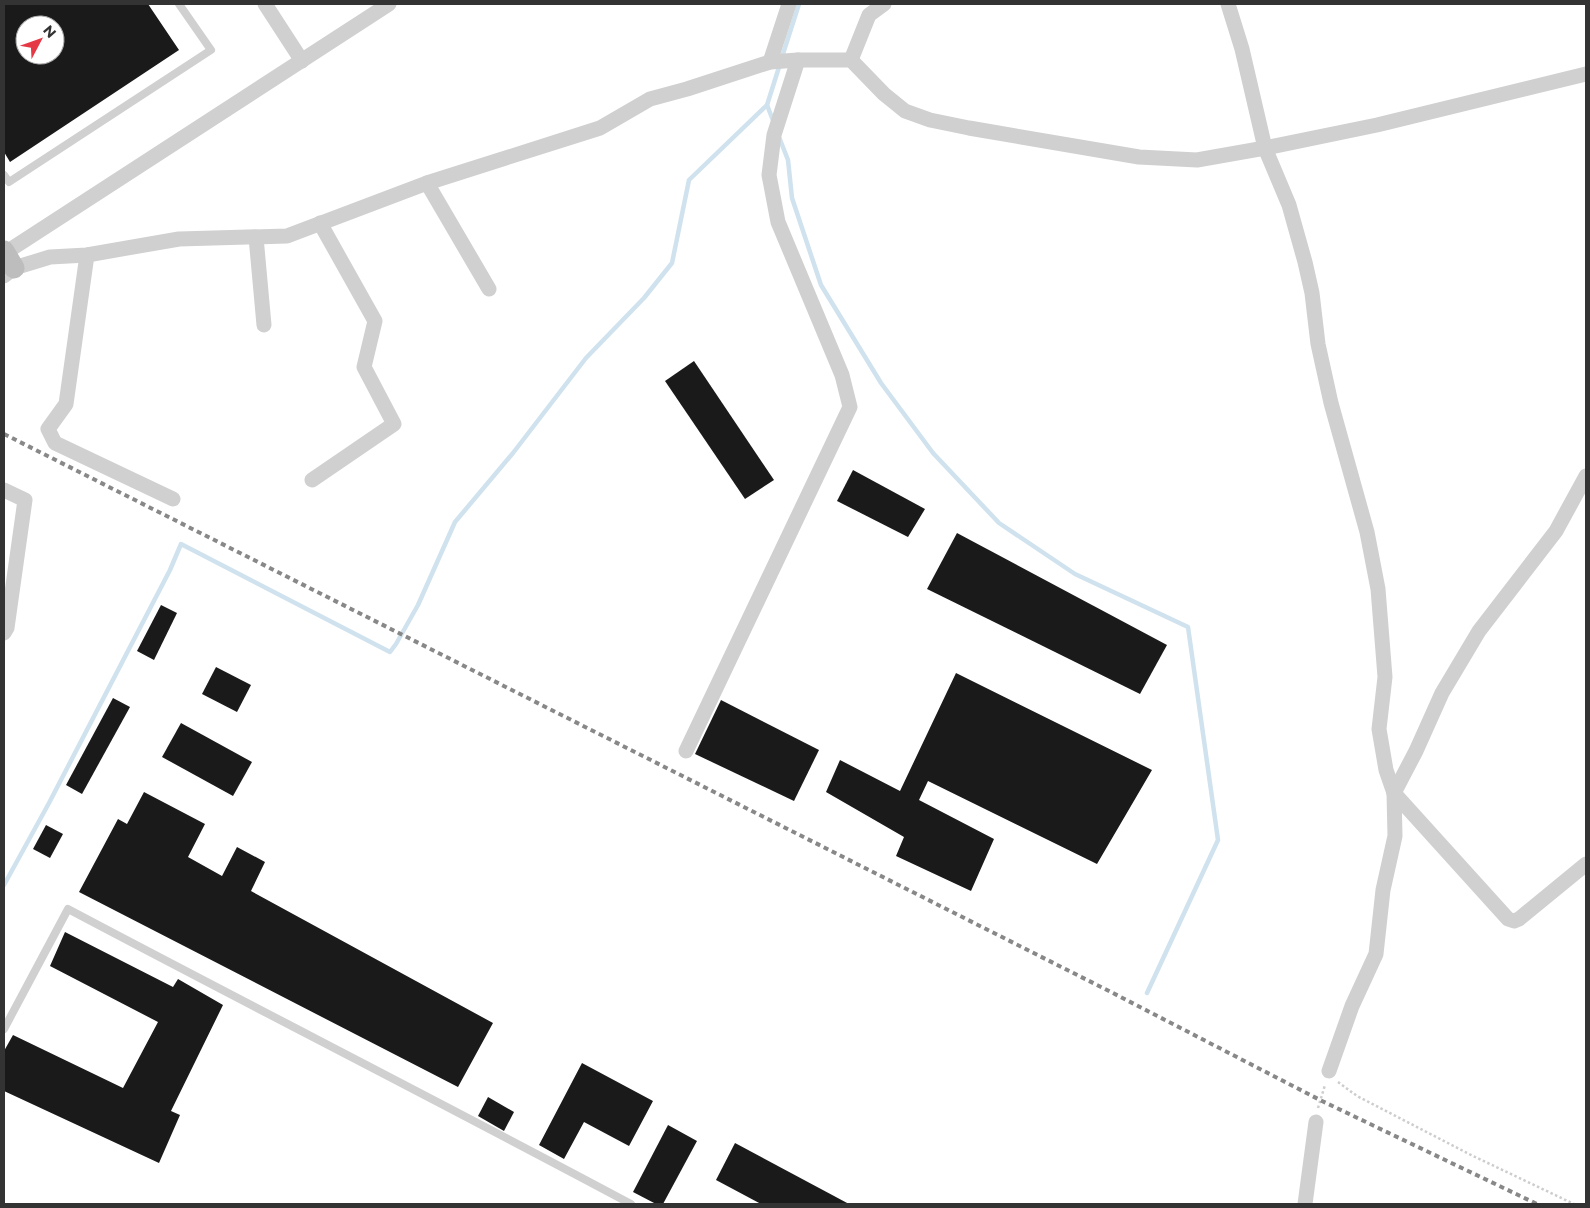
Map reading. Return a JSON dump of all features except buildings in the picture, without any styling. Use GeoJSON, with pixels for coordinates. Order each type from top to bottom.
{"type":"FeatureCollection","features":[{"type":"Feature","properties":{"kind":"street"},"geometry":{"type":"LineString","coordinates":[[266,4],[302,60]]}},
{"type":"Feature","properties":{"kind":"street"},"geometry":{"type":"LineString","coordinates":[[7,262],[302,60],[388,4]]}},
{"type":"Feature","properties":{"kind":"street"},"geometry":{"type":"LineString","coordinates":[[770,62],[789,4]]}},
{"type":"Feature","properties":{"kind":"street"},"geometry":{"type":"LineString","coordinates":[[851,60],[869,15],[884,4]]}},
{"type":"Feature","properties":{"kind":"street"},"geometry":{"type":"LineString","coordinates":[[1228,4],[1242,49],[1265,148],[1289,205],[1305,262],[1312,293],[1320,352],[1331,403],[1367,532],[1378,589],[1385,677],[1379,729],[1386,770],[1394,793],[1395,836],[1383,890],[1376,954],[1352,1006],[1329,1071]]}},
{"type":"Feature","properties":{"kind":"street"},"geometry":{"type":"LineString","coordinates":[[686,751],[850,408],[842,375],[778,222],[769,175],[774,135],[798,60]]}},
{"type":"Feature","properties":{"kind":"street"},"geometry":{"type":"LineString","coordinates":[[7,262],[87,255],[179,240],[287,236],[427,183],[600,128],[650,99],[770,62],[851,60],[884,94],[905,111],[930,120],[1139,157],[1197,160],[1377,125],[1586,74]]}},
{"type":"Feature","properties":{"kind":"street"},"geometry":{"type":"LineString","coordinates":[[427,183],[490,289]]}},
{"type":"Feature","properties":{"kind":"street"},"geometry":{"type":"LineString","coordinates":[[312,480],[394,424],[364,367],[376,321],[320,223]]}},
{"type":"Feature","properties":{"kind":"street"},"geometry":{"type":"LineString","coordinates":[[256,237],[264,325]]}},
{"type":"Feature","properties":{"kind":"street"},"geometry":{"type":"LineString","coordinates":[[87,255],[66,404],[48,428],[55,443],[173,499]]}},
{"type":"Feature","properties":{"kind":"street"},"geometry":{"type":"LineString","coordinates":[[1394,793],[1416,751],[1442,693],[1479,631],[1556,531],[1586,476]]}},
{"type":"Feature","properties":{"kind":"street"},"geometry":{"type":"LineString","coordinates":[[4,490],[26,500],[7,628],[4,633]]}},
{"type":"Feature","properties":{"kind":"street"},"geometry":{"type":"LineString","coordinates":[[1394,793],[1508,919],[1514,921],[1520,919],[1586,864]]}},
{"type":"Feature","properties":{"kind":"street"},"geometry":{"type":"LineString","coordinates":[[1305,1204],[1316,1122]]}},
{"type":"Feature","properties":{"kind":"lane"},"geometry":{"type":"LineString","coordinates":[[4,174],[9,182],[211,50],[179,4]]}},
{"type":"Feature","properties":{"kind":"lane"},"geometry":{"type":"LineString","coordinates":[[4,1029],[68,908],[631,1204]]}},
{"type":"Feature","properties":{"kind":"path"},"geometry":{"type":"LineString","coordinates":[[1316,1122],[1320,1100],[1329,1071]]}},
{"type":"Feature","properties":{"kind":"path"},"geometry":{"type":"LineString","coordinates":[[1329,1071],[1339,1083],[1357,1096],[1471,1155],[1574,1204]]}},
{"type":"Feature","properties":{"kind":"waterway"},"geometry":{"type":"LineString","coordinates":[[782,57],[799,4]]}},
{"type":"Feature","properties":{"kind":"waterway"},"geometry":{"type":"LineString","coordinates":[[4,885],[49,803],[170,570],[181,544],[390,652],[418,605],[455,522],[513,453],[586,358],[644,298],[672,263],[689,180],[767,105],[780,64]]}},
{"type":"Feature","properties":{"kind":"waterway"},"geometry":{"type":"LineString","coordinates":[[767,105],[774,123]]}},
{"type":"Feature","properties":{"kind":"waterway"},"geometry":{"type":"LineString","coordinates":[[779,137],[788,160],[792,198],[821,285],[881,383],[933,453],[999,523],[1075,574],[1188,627],[1218,840],[1147,993]]}},
{"type":"Feature","properties":{"kind":"railway"},"geometry":{"type":"LineString","coordinates":[[4,434],[1109,991],[1320,1100],[1537,1204]]}}]}
